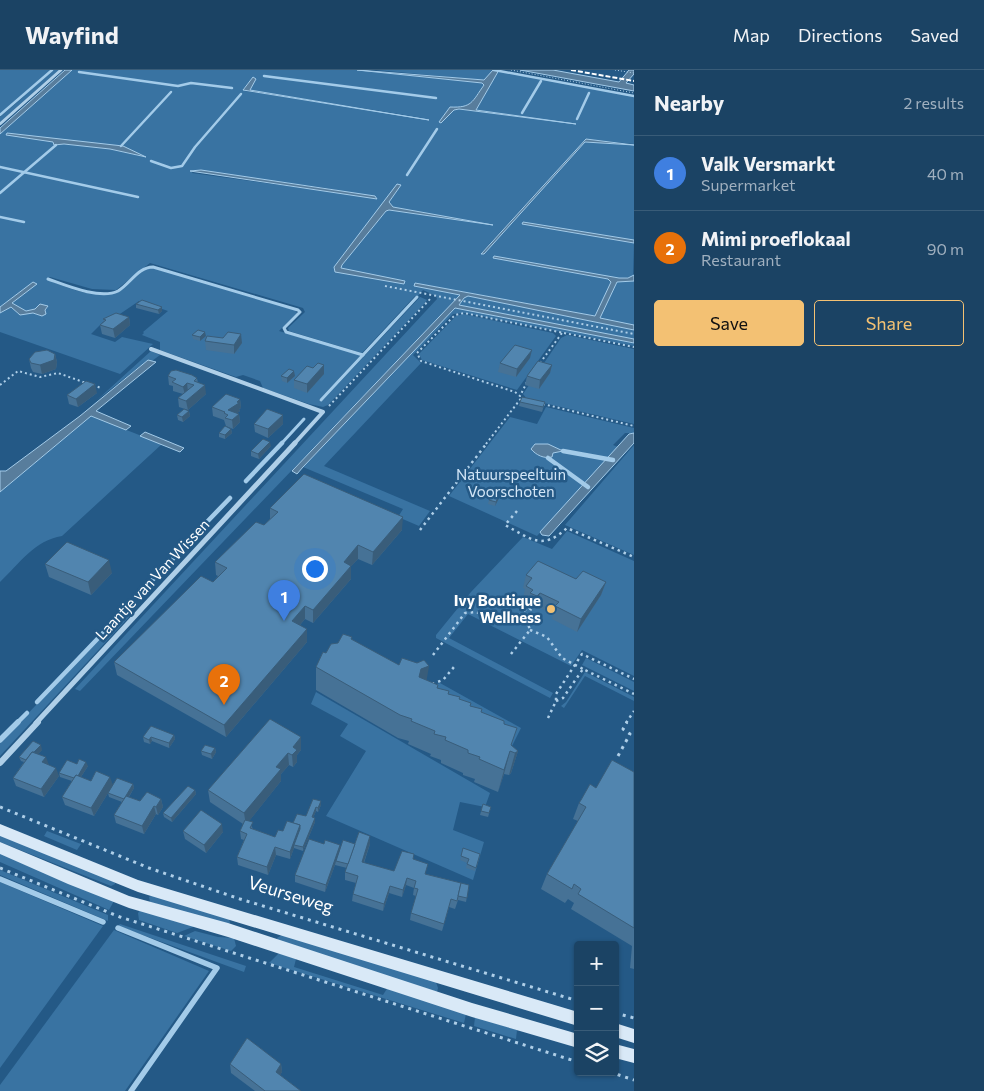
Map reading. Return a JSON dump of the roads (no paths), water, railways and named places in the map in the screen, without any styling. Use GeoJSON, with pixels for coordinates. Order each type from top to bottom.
{"type":"FeatureCollection","features":[{"type":"Feature","properties":{"kind":"main road"},"geometry":{"type":"LineString","coordinates":[[0,830],[138,886],[574,1017]]}},
{"type":"Feature","properties":{"kind":"main road"},"geometry":{"type":"LineString","coordinates":[[0,848],[129,902],[228,930],[472,1010],[574,1040]]}},
{"type":"Feature","properties":{"kind":"main road"},"geometry":{"type":"LineString","coordinates":[[618,1031],[634,1036]]}},
{"type":"Feature","properties":{"kind":"main road"},"geometry":{"type":"LineString","coordinates":[[619,1052],[634,1056]]}},
{"type":"Feature","properties":{"kind":"street"},"geometry":{"type":"LineString","coordinates":[[0,124],[61,70]]}},
{"type":"Feature","properties":{"kind":"street","name":"Laantje van Van Wissen"},"geometry":{"type":"LineString","coordinates":[[0,763],[323,412],[151,349]]}},
{"type":"Feature","properties":{"kind":"waterway"},"geometry":{"type":"LineString","coordinates":[[0,115],[52,70]]}},
{"type":"Feature","properties":{"kind":"waterway"},"geometry":{"type":"LineString","coordinates":[[494,70],[634,96]]}},
{"type":"Feature","properties":{"kind":"waterway"},"geometry":{"type":"LineString","coordinates":[[79,72],[178,86],[191,83],[232,88]]}},
{"type":"Feature","properties":{"kind":"waterway"},"geometry":{"type":"LineString","coordinates":[[264,76],[436,98]]}},
{"type":"Feature","properties":{"kind":"waterway"},"geometry":{"type":"LineString","coordinates":[[522,113],[541,81]]}},
{"type":"Feature","properties":{"kind":"waterway"},"geometry":{"type":"LineString","coordinates":[[121,146],[171,92]]}},
{"type":"Feature","properties":{"kind":"waterway"},"geometry":{"type":"LineString","coordinates":[[577,119],[589,93]]}},
{"type":"Feature","properties":{"kind":"waterway"},"geometry":{"type":"LineString","coordinates":[[151,161],[171,168],[182,166],[195,147],[241,94]]}},
{"type":"Feature","properties":{"kind":"waterway"},"geometry":{"type":"LineString","coordinates":[[407,175],[437,129]]}},
{"type":"Feature","properties":{"kind":"waterway"},"geometry":{"type":"LineString","coordinates":[[24,172],[56,145]]}},
{"type":"Feature","properties":{"kind":"waterway"},"geometry":{"type":"LineString","coordinates":[[0,167],[24,172]]}},
{"type":"Feature","properties":{"kind":"waterway"},"geometry":{"type":"LineString","coordinates":[[0,193],[24,172]]}},
{"type":"Feature","properties":{"kind":"waterway"},"geometry":{"type":"LineString","coordinates":[[24,172],[138,197]]}},
{"type":"Feature","properties":{"kind":"waterway"},"geometry":{"type":"LineString","coordinates":[[0,217],[24,222]]}},
{"type":"Feature","properties":{"kind":"waterway"},"geometry":{"type":"LineString","coordinates":[[48,279],[83,291],[102,294],[111,293],[118,291],[143,270],[153,267],[298,310],[300,312],[284,328],[286,332],[363,355]]}},
{"type":"Feature","properties":{"kind":"waterway"},"geometry":{"type":"LineString","coordinates":[[363,355],[417,297]]}},
{"type":"Feature","properties":{"kind":"waterway"},"geometry":{"type":"LineString","coordinates":[[321,400],[363,355]]}},
{"type":"Feature","properties":{"kind":"waterway"},"geometry":{"type":"LineString","coordinates":[[281,444],[304,419]]}},
{"type":"Feature","properties":{"kind":"waterway"},"geometry":{"type":"LineString","coordinates":[[246,481],[282,443]]}},
{"type":"Feature","properties":{"kind":"waterway"},"geometry":{"type":"LineString","coordinates":[[563,451],[613,460]]}},
{"type":"Feature","properties":{"kind":"waterway"},"geometry":{"type":"LineString","coordinates":[[548,458],[588,487]]}},
{"type":"Feature","properties":{"kind":"waterway"},"geometry":{"type":"LineString","coordinates":[[204,525],[230,498]]}},
{"type":"Feature","properties":{"kind":"waterway"},"geometry":{"type":"LineString","coordinates":[[137,596],[194,537]]}},
{"type":"Feature","properties":{"kind":"waterway"},"geometry":{"type":"LineString","coordinates":[[37,702],[127,608]]}},
{"type":"Feature","properties":{"kind":"waterway"},"geometry":{"type":"LineString","coordinates":[[0,740],[27,713]]}},
{"type":"Feature","properties":{"kind":"waterway"},"geometry":{"type":"LineString","coordinates":[[0,879],[103,922]]}},
{"type":"Feature","properties":{"kind":"waterway"},"geometry":{"type":"LineString","coordinates":[[118,928],[217,968],[131,1091]]}},
{"type":"Feature","properties":{"kind":"railway"},"geometry":{"type":"LineString","coordinates":[[571,70],[634,81]]}},
{"type":"Feature","properties":{"kind":"place","name":"Ivy Boutique Wellness"},"geometry":{"type":"Point","coordinates":[551,609]}},
{"type":"Feature","properties":{"kind":"place","name":"Valk Versmarkt"},"geometry":{"type":"Point","coordinates":[284,621]}},
{"type":"Feature","properties":{"kind":"place","name":"Mimi proeflokaal"},"geometry":{"type":"Point","coordinates":[224,705]}},
{"type":"Feature","properties":{"kind":"park label","name":"Natuurspeeltuin Voorschoten"},"geometry":{"type":"Point","coordinates":[511,482]}}]}
